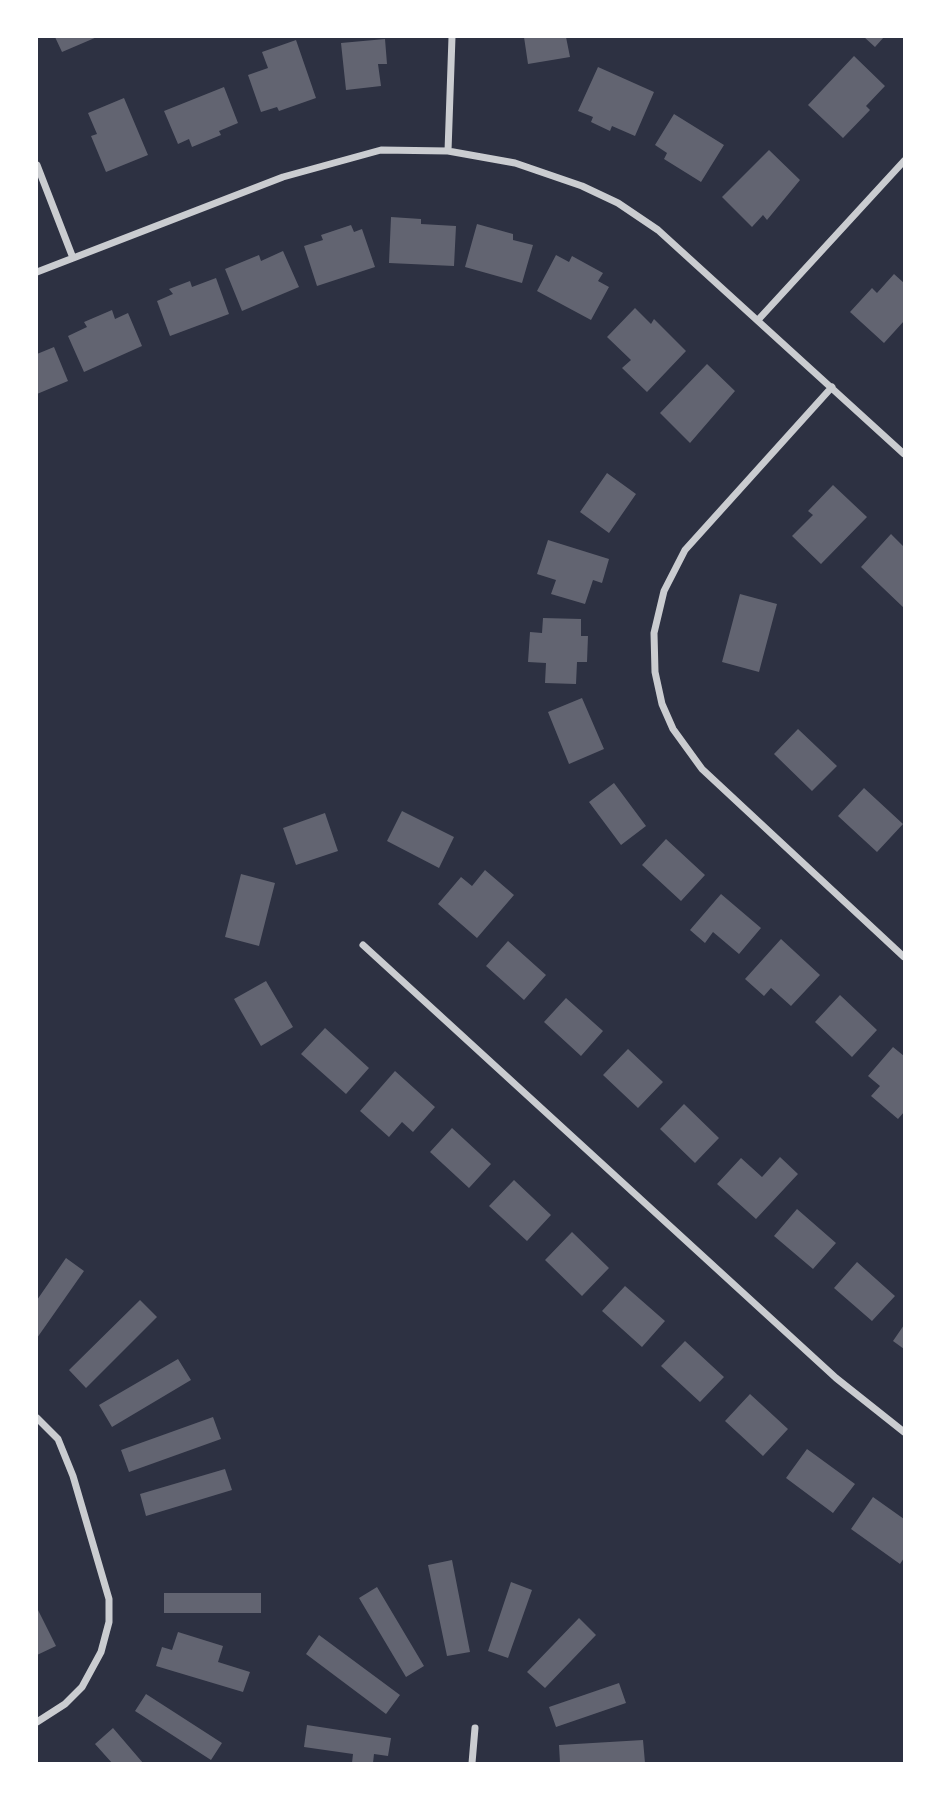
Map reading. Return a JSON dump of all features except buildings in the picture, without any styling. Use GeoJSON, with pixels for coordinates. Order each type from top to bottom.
{"type":"FeatureCollection","features":[{"type":"Feature","properties":{"kind":"street"},"geometry":{"type":"LineString","coordinates":[[448,151],[452,37]]}},
{"type":"Feature","properties":{"kind":"street"},"geometry":{"type":"LineString","coordinates":[[37,272],[283,177],[381,150],[448,151],[515,163],[582,186],[618,203],[658,230],[904,454]]}},
{"type":"Feature","properties":{"kind":"street"},"geometry":{"type":"LineString","coordinates":[[758,320],[904,161]]}},
{"type":"Feature","properties":{"kind":"street"},"geometry":{"type":"LineString","coordinates":[[37,165],[73,258]]}},
{"type":"Feature","properties":{"kind":"street"},"geometry":{"type":"LineString","coordinates":[[832,387],[685,550],[664,591],[654,633],[655,672],[662,704],[673,729],[702,769],[904,957]]}},
{"type":"Feature","properties":{"kind":"street"},"geometry":{"type":"LineString","coordinates":[[363,945],[836,1378],[904,1432]]}},
{"type":"Feature","properties":{"kind":"street"},"geometry":{"type":"LineString","coordinates":[[37,1418],[58,1438],[68,1463],[109,1599],[109,1622],[101,1652],[82,1687],[65,1704],[37,1722]]}},
{"type":"Feature","properties":{"kind":"street"},"geometry":{"type":"LineString","coordinates":[[472,1763],[475,1728]]}}]}
